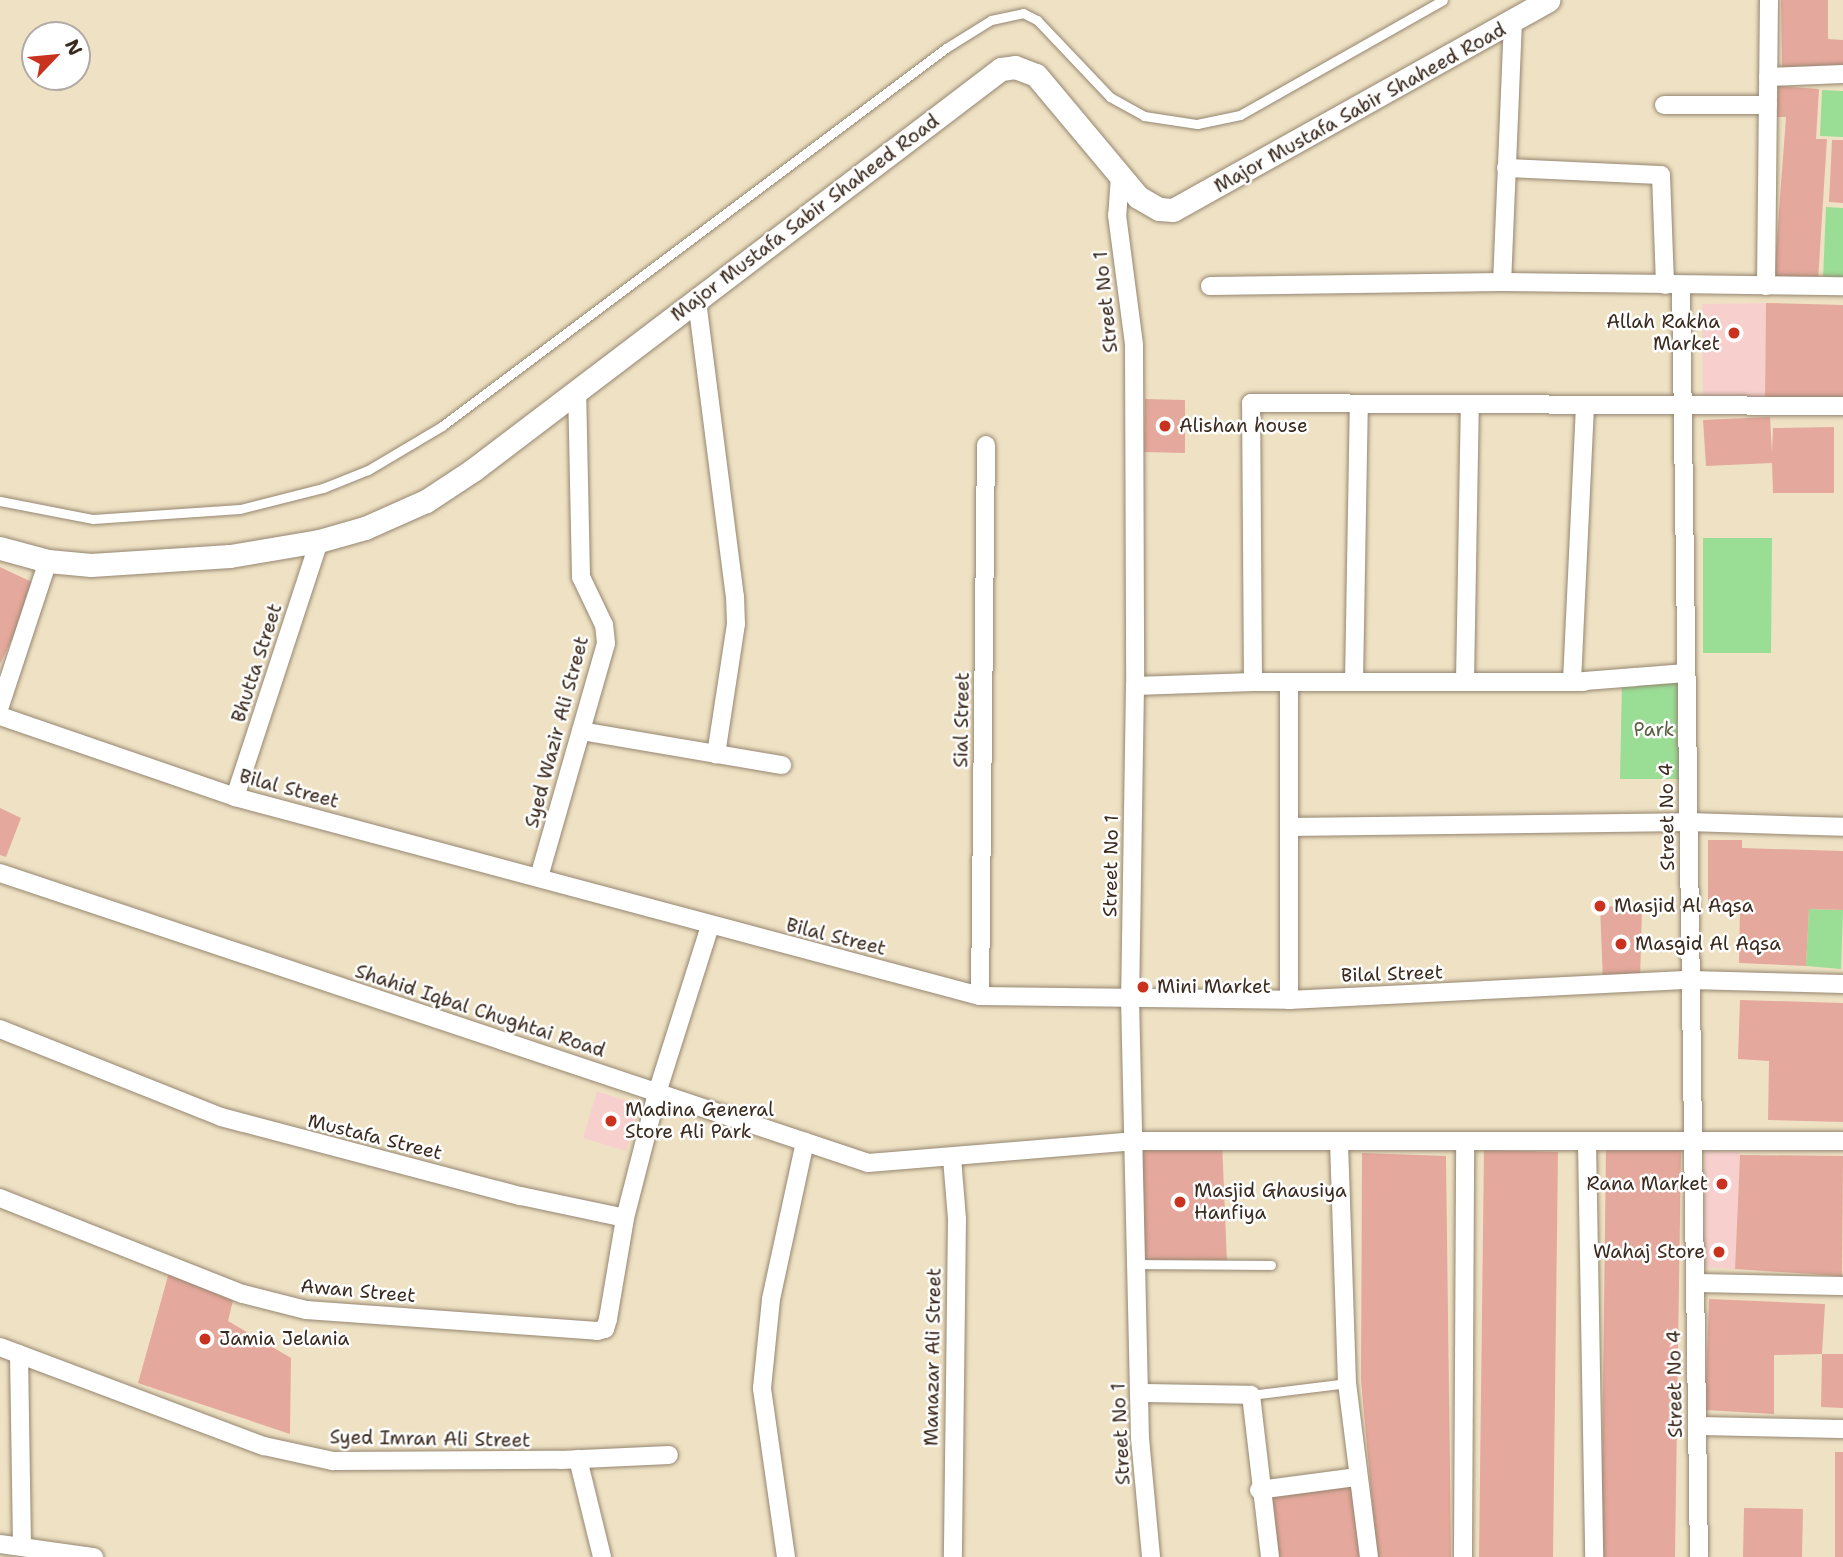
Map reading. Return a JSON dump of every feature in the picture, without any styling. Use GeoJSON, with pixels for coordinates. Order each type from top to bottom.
{"type":"FeatureCollection","features":[{"type":"Feature","properties":{"kind":"street","name":"Major Mustafa Sabir Shaheed Road"},"geometry":{"type":"LineString","coordinates":[[0,548],[48,561],[167,563],[319,541],[365,528],[426,501],[577,392],[1001,69],[1015,67],[1036,75],[1120,176],[1148,205],[1173,210],[1185,207],[1548,0]]}},
{"type":"Feature","properties":{"kind":"street"},"geometry":{"type":"LineString","coordinates":[[1766,286],[1769,0]]}},
{"type":"Feature","properties":{"kind":"street"},"geometry":{"type":"LineString","coordinates":[[1502,282],[1513,21]]}},
{"type":"Feature","properties":{"kind":"street"},"geometry":{"type":"LineString","coordinates":[[1768,77],[1843,74]]}},
{"type":"Feature","properties":{"kind":"street"},"geometry":{"type":"LineString","coordinates":[[1664,106],[1768,104]]}},
{"type":"Feature","properties":{"kind":"street","name":"Street No 4"},"geometry":{"type":"LineString","coordinates":[[1506,168],[1661,175],[1682,403],[1699,1557]]}},
{"type":"Feature","properties":{"kind":"street","name":"Street No 1"},"geometry":{"type":"LineString","coordinates":[[1120,176],[1117,215],[1133,345],[1135,686],[1130,998],[1133,1141],[1139,1392],[1152,1557]]}},
{"type":"Feature","properties":{"kind":"street"},"geometry":{"type":"LineString","coordinates":[[1210,286],[1502,282],[1843,286]]}},
{"type":"Feature","properties":{"kind":"street"},"geometry":{"type":"LineString","coordinates":[[697,300],[735,596],[736,624],[716,754]]}},
{"type":"Feature","properties":{"kind":"street","name":"Syed Wazir Ali Street"},"geometry":{"type":"LineString","coordinates":[[539,877],[606,643],[604,625],[581,577],[577,392]]}},
{"type":"Feature","properties":{"kind":"street"},"geometry":{"type":"LineString","coordinates":[[1252,682],[1251,403],[1585,406],[1682,403],[1843,406]]}},
{"type":"Feature","properties":{"kind":"street"},"geometry":{"type":"LineString","coordinates":[[1354,682],[1359,404]]}},
{"type":"Feature","properties":{"kind":"street"},"geometry":{"type":"LineString","coordinates":[[1465,682],[1471,405]]}},
{"type":"Feature","properties":{"kind":"street"},"geometry":{"type":"LineString","coordinates":[[1572,682],[1585,406]]}},
{"type":"Feature","properties":{"kind":"street","name":"Sial Street"},"geometry":{"type":"LineString","coordinates":[[980,996],[986,445]]}},
{"type":"Feature","properties":{"kind":"street","name":"Bhutta Street"},"geometry":{"type":"LineString","coordinates":[[235,797],[319,541]]}},
{"type":"Feature","properties":{"kind":"street"},"geometry":{"type":"LineString","coordinates":[[0,706],[48,561]]}},
{"type":"Feature","properties":{"kind":"street"},"geometry":{"type":"LineString","coordinates":[[1572,682],[1686,673]]}},
{"type":"Feature","properties":{"kind":"street"},"geometry":{"type":"LineString","coordinates":[[1135,686],[1252,682],[1622,682]]}},
{"type":"Feature","properties":{"kind":"street"},"geometry":{"type":"LineString","coordinates":[[1289,682],[1289,1000]]}},
{"type":"Feature","properties":{"kind":"street","name":"Bilal Street"},"geometry":{"type":"LineString","coordinates":[[0,716],[235,797],[980,996],[1289,1000],[1690,980],[1843,984]]}},
{"type":"Feature","properties":{"kind":"street"},"geometry":{"type":"LineString","coordinates":[[581,731],[782,765]]}},
{"type":"Feature","properties":{"kind":"street"},"geometry":{"type":"LineString","coordinates":[[1289,827],[1688,822],[1843,827]]}},
{"type":"Feature","properties":{"kind":"street","name":"Shahid Iqbal Chughtai Road"},"geometry":{"type":"LineString","coordinates":[[0,873],[868,1163],[1133,1141],[1843,1141]]}},
{"type":"Feature","properties":{"kind":"street"},"geometry":{"type":"LineString","coordinates":[[625,1218],[657,1093],[710,926]]}},
{"type":"Feature","properties":{"kind":"street","name":"Mustafa Street"},"geometry":{"type":"LineString","coordinates":[[0,1029],[221,1117],[521,1196],[625,1218]]}},
{"type":"Feature","properties":{"kind":"street"},"geometry":{"type":"LineString","coordinates":[[786,1557],[762,1388],[771,1299],[804,1142]]}},
{"type":"Feature","properties":{"kind":"street"},"geometry":{"type":"LineString","coordinates":[[1339,1142],[1347,1383],[1356,1477],[1369,1557]]}},
{"type":"Feature","properties":{"kind":"street"},"geometry":{"type":"LineString","coordinates":[[1463,1557],[1465,1142]]}},
{"type":"Feature","properties":{"kind":"street"},"geometry":{"type":"LineString","coordinates":[[1587,1143],[1594,1557]]}},
{"type":"Feature","properties":{"kind":"street","name":"Manazar Ali Street"},"geometry":{"type":"LineString","coordinates":[[952,1158],[957,1219],[953,1557]]}},
{"type":"Feature","properties":{"kind":"street","name":"Awan Street"},"geometry":{"type":"LineString","coordinates":[[0,1198],[243,1294],[306,1310],[605,1329],[625,1218]]}},
{"type":"Feature","properties":{"kind":"street"},"geometry":{"type":"LineString","coordinates":[[1695,1283],[1843,1286]]}},
{"type":"Feature","properties":{"kind":"street","name":"Syed Imran Ali Street"},"geometry":{"type":"LineString","coordinates":[[0,1347],[264,1446],[333,1461],[578,1460],[669,1455]]}},
{"type":"Feature","properties":{"kind":"street"},"geometry":{"type":"LineString","coordinates":[[19,1354],[22,1548]]}},
{"type":"Feature","properties":{"kind":"street"},"geometry":{"type":"LineString","coordinates":[[1139,1392],[1251,1395],[1259,1490],[1270,1557]]}},
{"type":"Feature","properties":{"kind":"street"},"geometry":{"type":"LineString","coordinates":[[1697,1426],[1843,1429]]}},
{"type":"Feature","properties":{"kind":"street"},"geometry":{"type":"LineString","coordinates":[[578,1460],[602,1557]]}},
{"type":"Feature","properties":{"kind":"street"},"geometry":{"type":"LineString","coordinates":[[1259,1490],[1356,1477]]}},
{"type":"Feature","properties":{"kind":"street"},"geometry":{"type":"LineString","coordinates":[[0,1545],[94,1557]]}},
{"type":"Feature","properties":{"kind":"lane"},"geometry":{"type":"LineString","coordinates":[[0,501],[93,519],[240,509],[323,488],[368,470],[442,426],[946,48],[991,20],[1023,13],[1037,20],[1110,97],[1144,116],[1197,124],[1240,115],[1443,0]]}},
{"type":"Feature","properties":{"kind":"lane"},"geometry":{"type":"LineString","coordinates":[[1136,1264],[1271,1265]]}},
{"type":"Feature","properties":{"kind":"lane"},"geometry":{"type":"LineString","coordinates":[[1251,1395],[1347,1383]]}},
{"type":"Feature","properties":{"kind":"shaded area","name":"Allah Rakha Market"},"geometry":{"type":"Polygon","coordinates":[[[1766,303],[1765,399],[1703,405],[1702,304],[1766,303]]]}},
{"type":"Feature","properties":{"kind":"shaded area","name":"Madina General Store Ali Park"},"geometry":{"type":"Polygon","coordinates":[[[597,1091],[640,1105],[626,1151],[583,1138],[597,1091]]]}},
{"type":"Feature","properties":{"kind":"shaded area","name":"Rana Market"},"geometry":{"type":"Polygon","coordinates":[[[1706,1151],[1740,1152],[1735,1269],[1702,1267],[1706,1151]]]}},
{"type":"Feature","properties":{"kind":"green space"},"geometry":{"type":"Polygon","coordinates":[[[1822,90],[1843,91],[1843,137],[1820,136],[1822,90]]]}},
{"type":"Feature","properties":{"kind":"green space"},"geometry":{"type":"Polygon","coordinates":[[[1826,207],[1843,208],[1843,281],[1823,280],[1826,207]]]}},
{"type":"Feature","properties":{"kind":"green space"},"geometry":{"type":"Polygon","coordinates":[[[1703,538],[1772,538],[1771,653],[1703,653],[1703,538]]]}},
{"type":"Feature","properties":{"kind":"green space","name":"Park"},"geometry":{"type":"Polygon","coordinates":[[[1686,673],[1687,779],[1620,779],[1622,682],[1686,673]]]}},
{"type":"Feature","properties":{"kind":"green space"},"geometry":{"type":"Polygon","coordinates":[[[1809,909],[1843,910],[1841,969],[1806,966],[1809,909]]]}},
{"type":"Feature","properties":{"kind":"building"},"geometry":{"type":"Polygon","coordinates":[[[1781,0],[1828,0],[1828,39],[1843,40],[1843,70],[1782,70],[1781,0]]]}},
{"type":"Feature","properties":{"kind":"building"},"geometry":{"type":"Polygon","coordinates":[[[1778,86],[1819,89],[1816,139],[1827,139],[1818,281],[1774,279],[1786,117],[1776,117],[1778,86]]]}},
{"type":"Feature","properties":{"kind":"building"},"geometry":{"type":"Polygon","coordinates":[[[1832,140],[1843,140],[1843,203],[1829,202],[1832,140]]]}},
{"type":"Feature","properties":{"kind":"building"},"geometry":{"type":"Polygon","coordinates":[[[1766,303],[1843,305],[1843,402],[1765,400],[1766,303]]]}},
{"type":"Feature","properties":{"kind":"building","name":"Alishan house"},"geometry":{"type":"Polygon","coordinates":[[[1145,399],[1185,400],[1185,453],[1144,452],[1145,399]]]}},
{"type":"Feature","properties":{"kind":"building"},"geometry":{"type":"Polygon","coordinates":[[[1770,417],[1772,453],[1773,428],[1834,427],[1834,493],[1773,493],[1772,463],[1706,466],[1703,420],[1770,417]]]}},
{"type":"Feature","properties":{"kind":"building"},"geometry":{"type":"Polygon","coordinates":[[[0,567],[38,585],[0,664],[0,567]]]}},
{"type":"Feature","properties":{"kind":"building"},"geometry":{"type":"Polygon","coordinates":[[[0,808],[21,818],[6,857],[0,855],[0,808]]]}},
{"type":"Feature","properties":{"kind":"building"},"geometry":{"type":"Polygon","coordinates":[[[1708,840],[1742,840],[1742,848],[1843,851],[1843,910],[1809,909],[1806,966],[1739,963],[1740,906],[1708,904],[1708,840]]]}},
{"type":"Feature","properties":{"kind":"building","name":"Masgid Al Aqsa"},"geometry":{"type":"Polygon","coordinates":[[[1600,906],[1642,907],[1640,981],[1603,982],[1600,906]]]}},
{"type":"Feature","properties":{"kind":"building"},"geometry":{"type":"Polygon","coordinates":[[[1740,1000],[1843,1003],[1843,1122],[1768,1120],[1769,1061],[1738,1059],[1740,1000]]]}},
{"type":"Feature","properties":{"kind":"building","name":"Masjid Ghausiya Hanfiya"},"geometry":{"type":"Polygon","coordinates":[[[1134,1142],[1222,1142],[1227,1262],[1137,1262],[1134,1142]]]}},
{"type":"Feature","properties":{"kind":"building"},"geometry":{"type":"Polygon","coordinates":[[[1606,1145],[1681,1147],[1675,1557],[1601,1557],[1606,1145]]]}},
{"type":"Feature","properties":{"kind":"building"},"geometry":{"type":"Polygon","coordinates":[[[1484,1150],[1558,1152],[1553,1557],[1479,1557],[1484,1150]]]}},
{"type":"Feature","properties":{"kind":"building"},"geometry":{"type":"Polygon","coordinates":[[[1362,1153],[1446,1156],[1451,1557],[1377,1557],[1361,1380],[1362,1153]]]}},
{"type":"Feature","properties":{"kind":"building"},"geometry":{"type":"Polygon","coordinates":[[[1740,1155],[1843,1156],[1842,1276],[1735,1269],[1740,1155]]]}},
{"type":"Feature","properties":{"kind":"building","name":"Jamia Jelania"},"geometry":{"type":"Polygon","coordinates":[[[170,1269],[235,1292],[228,1321],[291,1358],[290,1434],[138,1383],[170,1269]]]}},
{"type":"Feature","properties":{"kind":"building"},"geometry":{"type":"Polygon","coordinates":[[[1709,1299],[1825,1304],[1822,1354],[1774,1355],[1774,1414],[1705,1410],[1709,1299]]]}},
{"type":"Feature","properties":{"kind":"building"},"geometry":{"type":"Polygon","coordinates":[[[1822,1354],[1843,1354],[1843,1408],[1821,1407],[1822,1354]]]}},
{"type":"Feature","properties":{"kind":"building"},"geometry":{"type":"Polygon","coordinates":[[[1835,1452],[1843,1452],[1843,1557],[1835,1557],[1835,1452]]]}},
{"type":"Feature","properties":{"kind":"building"},"geometry":{"type":"Polygon","coordinates":[[[1352,1485],[1362,1557],[1277,1557],[1269,1495],[1352,1485]]]}},
{"type":"Feature","properties":{"kind":"building"},"geometry":{"type":"Polygon","coordinates":[[[1744,1508],[1803,1509],[1802,1557],[1743,1557],[1744,1508]]]}},
{"type":"Feature","properties":{"kind":"place","name":"Allah Rakha Market"},"geometry":{"type":"Point","coordinates":[1734,333]}},
{"type":"Feature","properties":{"kind":"place","name":"Alishan house"},"geometry":{"type":"Point","coordinates":[1165,426]}},
{"type":"Feature","properties":{"kind":"place","name":"Masjid Al Aqsa"},"geometry":{"type":"Point","coordinates":[1600,906]}},
{"type":"Feature","properties":{"kind":"place","name":"Masgid Al Aqsa"},"geometry":{"type":"Point","coordinates":[1621,944]}},
{"type":"Feature","properties":{"kind":"place","name":"Mini Market"},"geometry":{"type":"Point","coordinates":[1143,987]}},
{"type":"Feature","properties":{"kind":"place","name":"Madina General Store Ali Park"},"geometry":{"type":"Point","coordinates":[611,1121]}},
{"type":"Feature","properties":{"kind":"place","name":"Rana Market"},"geometry":{"type":"Point","coordinates":[1722,1184]}},
{"type":"Feature","properties":{"kind":"place","name":"Masjid Ghausiya Hanfiya"},"geometry":{"type":"Point","coordinates":[1180,1202]}},
{"type":"Feature","properties":{"kind":"place","name":"Wahaj Store"},"geometry":{"type":"Point","coordinates":[1719,1252]}},
{"type":"Feature","properties":{"kind":"place","name":"Jamia Jelania"},"geometry":{"type":"Point","coordinates":[205,1339]}}]}
